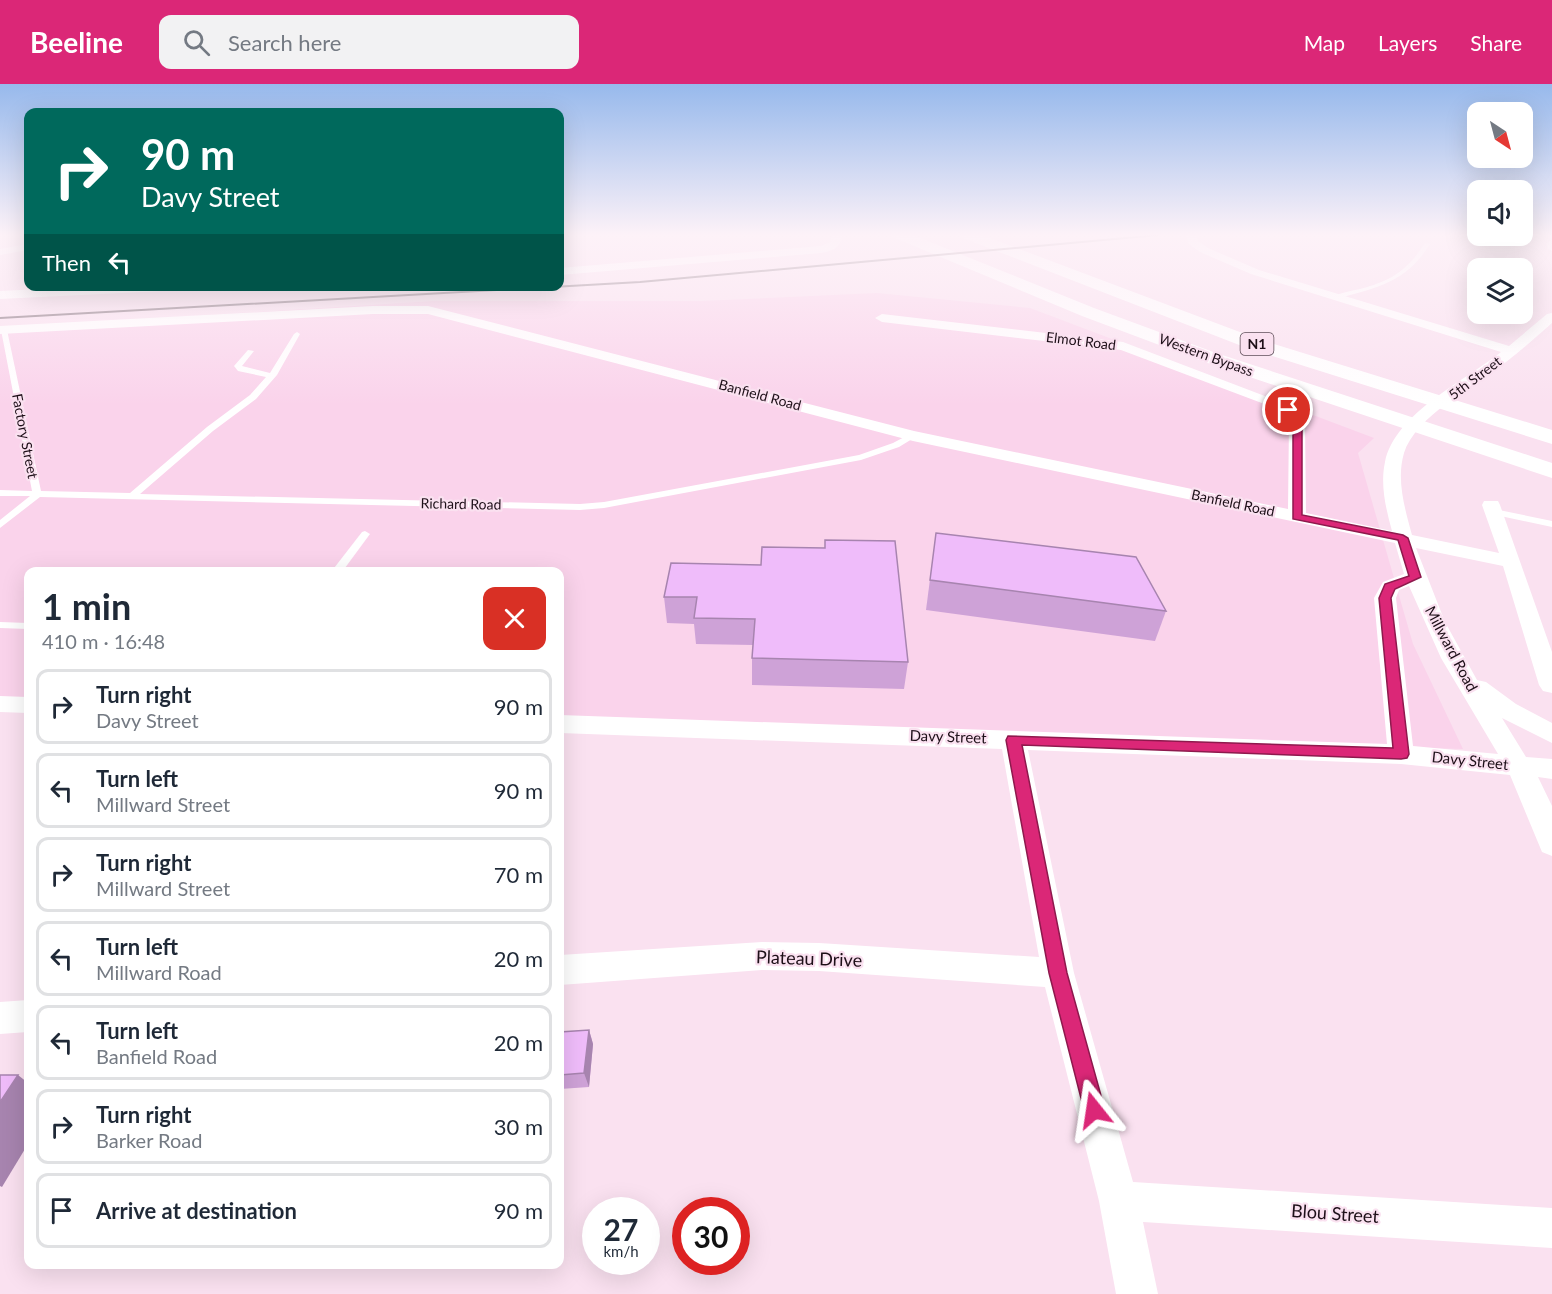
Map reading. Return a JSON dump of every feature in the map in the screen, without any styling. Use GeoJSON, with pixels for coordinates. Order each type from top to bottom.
{"type":"FeatureCollection","features":[{"type":"Feature","properties":{"kind":"highway","name":"Western Bypass"},"geometry":{"type":"LineString","coordinates":[[1038,291],[1220,361],[1552,471]]}},
{"type":"Feature","properties":{"kind":"highway","name":"Western Bypass"},"geometry":{"type":"LineString","coordinates":[[1116,291],[1254,344],[1552,436]]}},
{"type":"Feature","properties":{"kind":"street"},"geometry":{"type":"LineString","coordinates":[[0,295],[71,291]]}},
{"type":"Feature","properties":{"kind":"street"},"geometry":{"type":"LineString","coordinates":[[1317,291],[1511,351]]}},
{"type":"Feature","properties":{"kind":"street","name":"Banfield Road"},"geometry":{"type":"LineString","coordinates":[[2,330],[382,310],[428,310],[913,436],[1512,562]]}},
{"type":"Feature","properties":{"kind":"street","name":"5th Street"},"geometry":{"type":"LineString","coordinates":[[1401,441],[1422,418],[1552,317]]}},
{"type":"Feature","properties":{"kind":"street","name":"Elmot Road"},"geometry":{"type":"LineString","coordinates":[[882,318],[1115,344],[1169,362],[1272,402],[1288,410],[1297,420],[1297,517]]}},
{"type":"Feature","properties":{"kind":"street","name":"Millward Road"},"geometry":{"type":"LineString","coordinates":[[1401,441],[1392,480],[1393,501],[1415,577],[1431,616],[1462,675],[1519,765],[1534,795],[1552,844]]}},
{"type":"Feature","properties":{"kind":"street"},"geometry":{"type":"LineString","coordinates":[[1493,509],[1551,685]]}},
{"type":"Feature","properties":{"kind":"street"},"geometry":{"type":"LineString","coordinates":[[1401,754],[1385,598],[1390,586],[1415,577]]}},
{"type":"Feature","properties":{"kind":"street"},"geometry":{"type":"LineString","coordinates":[[1462,675],[1507,710],[1552,734]]}},
{"type":"Feature","properties":{"kind":"street"},"geometry":{"type":"LineString","coordinates":[[0,705],[24,705]]}},
{"type":"Feature","properties":{"kind":"street","name":"Davy Street"},"geometry":{"type":"LineString","coordinates":[[564,724],[1401,754],[1552,769]]}},
{"type":"Feature","properties":{"kind":"street"},"geometry":{"type":"LineString","coordinates":[[1013,740],[1058,973],[1119,1201],[1137,1294]]}},
{"type":"Feature","properties":{"kind":"street","name":"Plateau Drive"},"geometry":{"type":"LineString","coordinates":[[564,970],[762,956],[819,957],[1058,973]]}},
{"type":"Feature","properties":{"kind":"street"},"geometry":{"type":"LineString","coordinates":[[0,1018],[24,1016]]}},
{"type":"Feature","properties":{"kind":"street","name":"Blou Street"},"geometry":{"type":"LineString","coordinates":[[1119,1201],[1552,1228]]}},
{"type":"Feature","properties":{"kind":"lane"},"geometry":{"type":"LineString","coordinates":[[1335,297],[1355,291]]}},
{"type":"Feature","properties":{"kind":"lane","name":"Factory Street"},"geometry":{"type":"LineString","coordinates":[[0,525],[37,495],[2,330]]}},
{"type":"Feature","properties":{"kind":"lane"},"geometry":{"type":"LineString","coordinates":[[131,497],[210,429],[253,397],[271,376],[297,334]]}},
{"type":"Feature","properties":{"kind":"lane"},"geometry":{"type":"LineString","coordinates":[[250,351],[238,366],[241,369],[271,376]]}},
{"type":"Feature","properties":{"kind":"lane","name":"Richard Road"},"geometry":{"type":"LineString","coordinates":[[0,493],[594,506],[861,457],[896,445],[913,436]]}},
{"type":"Feature","properties":{"kind":"lane"},"geometry":{"type":"LineString","coordinates":[[1493,509],[1552,524]]}},
{"type":"Feature","properties":{"kind":"lane"},"geometry":{"type":"LineString","coordinates":[[340,567],[365,534]]}},
{"type":"Feature","properties":{"kind":"lane"},"geometry":{"type":"LineString","coordinates":[[0,625],[24,626]]}},
{"type":"Feature","properties":{"kind":"shaded area"},"geometry":{"type":"Polygon","coordinates":[[[877,293],[1030,308],[1374,438],[1358,453],[1413,644],[1463,749],[564,724],[564,567],[24,567],[24,709],[0,709],[0,328],[433,301],[702,301],[877,293]]]}},
{"type":"Feature","properties":{"kind":"building"},"geometry":{"type":"Polygon","coordinates":[[[936,533],[1136,557],[1166,611],[930,580],[936,533]]]}},
{"type":"Feature","properties":{"kind":"building"},"geometry":{"type":"Polygon","coordinates":[[[825,540],[895,541],[908,662],[752,658],[755,619],[694,618],[697,597],[664,597],[671,563],[761,565],[762,547],[825,548],[825,540]]]}},
{"type":"Feature","properties":{"kind":"building"},"geometry":{"type":"Polygon","coordinates":[[[589,1030],[584,1073],[564,1075],[564,1032],[589,1030]]]}},
{"type":"Feature","properties":{"kind":"building"},"geometry":{"type":"Polygon","coordinates":[[[0,1075],[18,1075],[0,1102],[0,1075]]]}},
{"type":"Feature","properties":{"kind":"railway"},"geometry":{"type":"LineString","coordinates":[[0,318],[472,291]]}},
{"type":"Feature","properties":{"kind":"route"},"geometry":{"type":"LineString","coordinates":[[1094,1110],[1058,973],[1013,740],[1401,754],[1385,598],[1386,590],[1390,586],[1415,577],[1403,538],[1297,517],[1297,420],[1295,415],[1288,410]]}}]}
